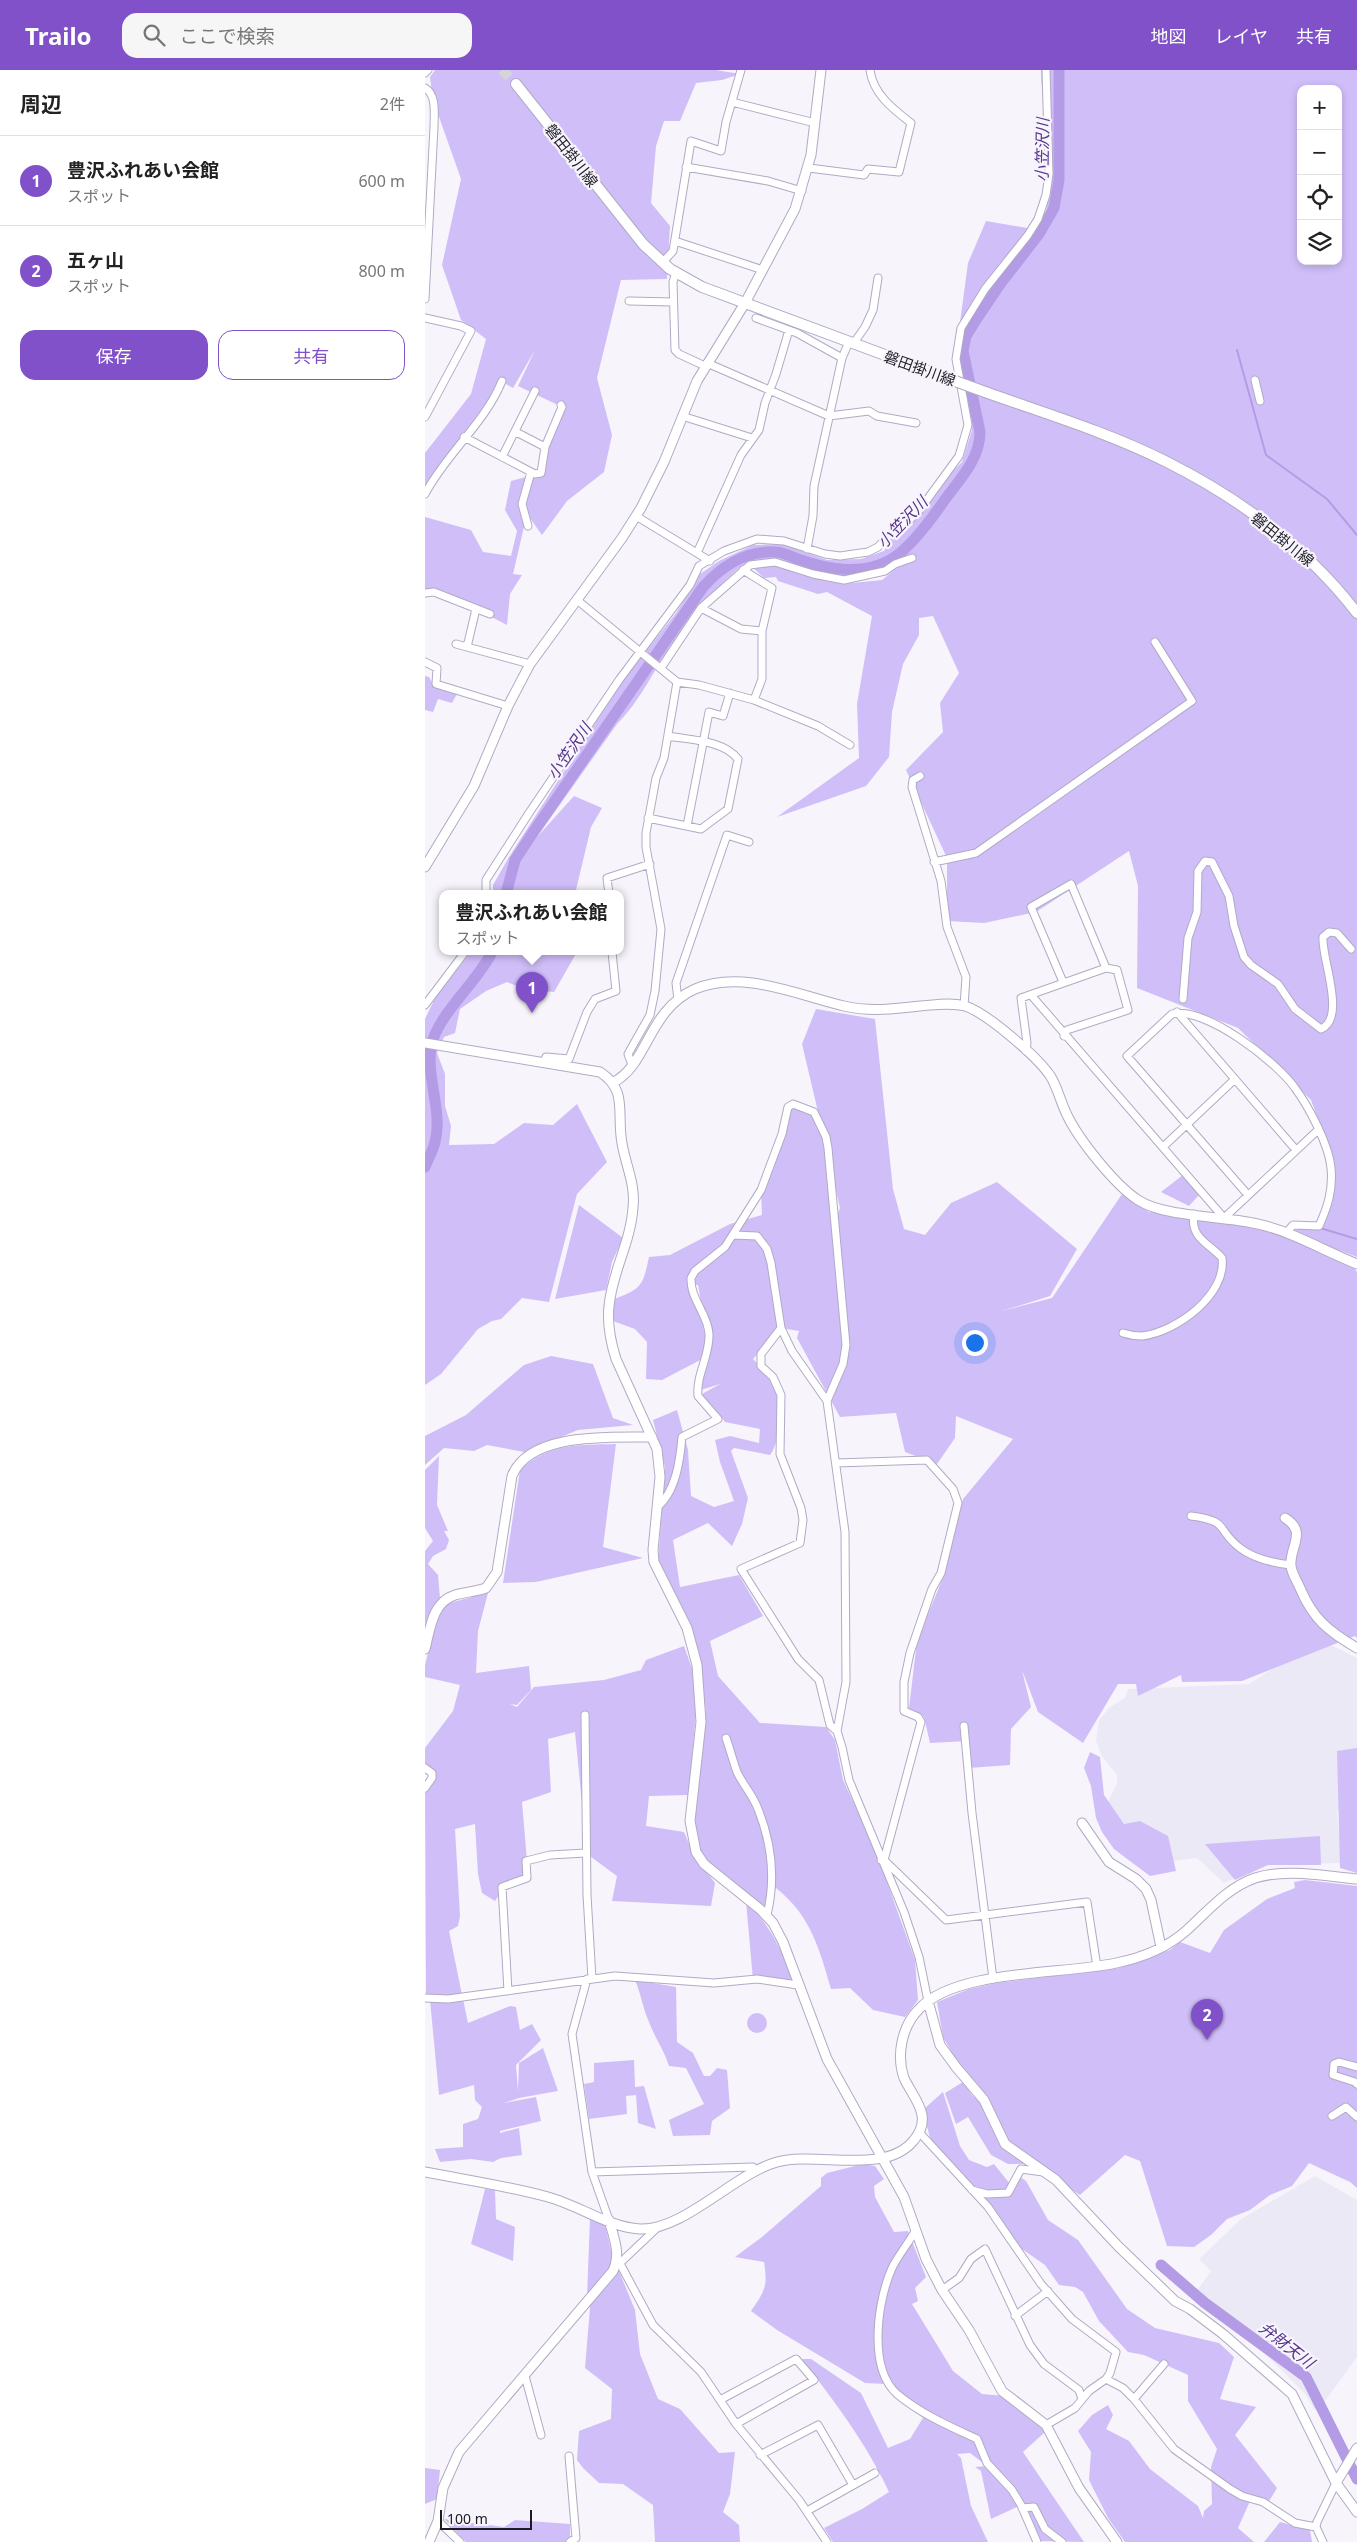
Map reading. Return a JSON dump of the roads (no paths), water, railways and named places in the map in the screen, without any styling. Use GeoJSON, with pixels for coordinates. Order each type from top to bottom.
{"type":"FeatureCollection","features":[{"type":"Feature","properties":{"kind":"main road","name":"磐田掛川線"},"geometry":{"type":"LineString","coordinates":[[516,84],[643,244],[676,272],[703,287],[1094,431],[1165,461],[1238,503],[1315,564],[1357,613]]}},
{"type":"Feature","properties":{"kind":"street"},"geometry":{"type":"LineString","coordinates":[[425,73],[428,70]]}},
{"type":"Feature","properties":{"kind":"street"},"geometry":{"type":"LineString","coordinates":[[663,262],[673,251],[691,141],[721,151],[741,70]]}},
{"type":"Feature","properties":{"kind":"street"},"geometry":{"type":"LineString","coordinates":[[425,867],[461,810],[508,706],[530,664],[636,516],[664,462],[682,416],[706,365],[745,303],[795,209],[809,168],[821,70]]}},
{"type":"Feature","properties":{"kind":"street"},"geometry":{"type":"LineString","coordinates":[[809,168],[864,175],[867,169],[899,172],[911,123],[877,92],[872,83],[870,70]]}},
{"type":"Feature","properties":{"kind":"street"},"geometry":{"type":"LineString","coordinates":[[486,890],[486,880],[509,843],[619,680],[642,654],[690,585],[699,566],[724,551],[757,539],[785,541],[825,554],[840,556],[868,552],[878,547],[893,530],[906,523],[918,512],[959,456],[968,425],[955,359],[961,328],[985,289],[1028,235],[1038,219],[1047,195],[1049,174],[1046,70]]}},
{"type":"Feature","properties":{"kind":"street"},"geometry":{"type":"LineString","coordinates":[[425,88],[431,92],[434,104],[428,191],[425,299]]}},
{"type":"Feature","properties":{"kind":"street"},"geometry":{"type":"LineString","coordinates":[[732,102],[815,124]]}},
{"type":"Feature","properties":{"kind":"street"},"geometry":{"type":"LineString","coordinates":[[686,167],[768,182],[802,191]]}},
{"type":"Feature","properties":{"kind":"street"},"geometry":{"type":"LineString","coordinates":[[675,241],[763,270]]}},
{"type":"Feature","properties":{"kind":"street"},"geometry":{"type":"LineString","coordinates":[[676,272],[673,282],[673,302],[675,350],[679,354],[829,416],[869,411],[877,416],[916,423]]}},
{"type":"Feature","properties":{"kind":"street"},"geometry":{"type":"LineString","coordinates":[[807,548],[813,516],[814,486],[842,358],[851,343],[865,328],[873,310],[878,278]]}},
{"type":"Feature","properties":{"kind":"street"},"geometry":{"type":"LineString","coordinates":[[629,301],[673,302]]}},
{"type":"Feature","properties":{"kind":"street"},"geometry":{"type":"LineString","coordinates":[[425,318],[461,326],[471,331],[425,417]]}},
{"type":"Feature","properties":{"kind":"street"},"geometry":{"type":"LineString","coordinates":[[756,318],[789,330],[842,358]]}},
{"type":"Feature","properties":{"kind":"street"},"geometry":{"type":"LineString","coordinates":[[697,553],[741,455],[759,430],[769,391],[789,330]]}},
{"type":"Feature","properties":{"kind":"street"},"geometry":{"type":"LineString","coordinates":[[1255,380],[1260,401]]}},
{"type":"Feature","properties":{"kind":"street"},"geometry":{"type":"LineString","coordinates":[[425,494],[464,437],[494,400],[502,381]]}},
{"type":"Feature","properties":{"kind":"street"},"geometry":{"type":"LineString","coordinates":[[502,457],[535,391]]}},
{"type":"Feature","properties":{"kind":"street"},"geometry":{"type":"LineString","coordinates":[[464,437],[535,474],[541,473],[545,447],[562,407],[561,405]]}},
{"type":"Feature","properties":{"kind":"street"},"geometry":{"type":"LineString","coordinates":[[682,416],[752,438]]}},
{"type":"Feature","properties":{"kind":"street"},"geometry":{"type":"LineString","coordinates":[[516,432],[545,447]]}},
{"type":"Feature","properties":{"kind":"street"},"geometry":{"type":"LineString","coordinates":[[528,526],[522,504],[531,472]]}},
{"type":"Feature","properties":{"kind":"street"},"geometry":{"type":"LineString","coordinates":[[636,516],[710,561]]}},
{"type":"Feature","properties":{"kind":"street"},"geometry":{"type":"LineString","coordinates":[[660,668],[701,608],[743,570],[759,562],[775,562],[813,574],[844,580],[885,571],[895,564],[912,558]]}},
{"type":"Feature","properties":{"kind":"street"},"geometry":{"type":"LineString","coordinates":[[743,570],[772,588],[762,631],[762,679],[754,700]]}},
{"type":"Feature","properties":{"kind":"street"},"geometry":{"type":"LineString","coordinates":[[425,593],[434,592],[490,614]]}},
{"type":"Feature","properties":{"kind":"street"},"geometry":{"type":"LineString","coordinates":[[577,600],[677,682],[730,692],[754,700],[817,726],[850,745]]}},
{"type":"Feature","properties":{"kind":"street"},"geometry":{"type":"LineString","coordinates":[[467,646],[476,608]]}},
{"type":"Feature","properties":{"kind":"street"},"geometry":{"type":"LineString","coordinates":[[701,608],[741,629],[762,631]]}},
{"type":"Feature","properties":{"kind":"street"},"geometry":{"type":"LineString","coordinates":[[934,862],[977,853],[1192,701],[1155,642]]}},
{"type":"Feature","properties":{"kind":"street"},"geometry":{"type":"LineString","coordinates":[[456,644],[530,664]]}},
{"type":"Feature","properties":{"kind":"street"},"geometry":{"type":"LineString","coordinates":[[425,662],[437,668],[436,684],[508,706]]}},
{"type":"Feature","properties":{"kind":"street"},"geometry":{"type":"LineString","coordinates":[[632,1065],[628,1054],[650,1015],[658,969],[661,929],[646,847],[648,818],[656,778],[665,758],[677,682]]}},
{"type":"Feature","properties":{"kind":"street"},"geometry":{"type":"LineString","coordinates":[[687,826],[709,712],[723,716],[730,692]]}},
{"type":"Feature","properties":{"kind":"street"},"geometry":{"type":"LineString","coordinates":[[648,818],[701,829],[728,809],[738,759],[732,752],[702,743],[667,736]]}},
{"type":"Feature","properties":{"kind":"street"},"geometry":{"type":"LineString","coordinates":[[920,776],[913,780],[912,787],[941,881],[947,927],[966,978],[964,1006]]}},
{"type":"Feature","properties":{"kind":"street"},"geometry":{"type":"LineString","coordinates":[[679,1000],[676,984],[727,835],[749,842]]}},
{"type":"Feature","properties":{"kind":"street"},"geometry":{"type":"LineString","coordinates":[[1183,999],[1188,938],[1197,912],[1198,871],[1205,861],[1212,862],[1229,896],[1234,926],[1244,957],[1251,965],[1278,984],[1295,1009],[1321,1029],[1329,1022],[1332,1015],[1331,979],[1322,946],[1323,937],[1329,932],[1337,933],[1351,949]]}},
{"type":"Feature","properties":{"kind":"street"},"geometry":{"type":"LineString","coordinates":[[608,890],[607,878],[650,864]]}},
{"type":"Feature","properties":{"kind":"street"},"geometry":{"type":"LineString","coordinates":[[1063,982],[1031,907],[1071,884],[1106,968]]}},
{"type":"Feature","properties":{"kind":"street"},"geometry":{"type":"LineString","coordinates":[[425,1005],[463,955]]}},
{"type":"Feature","properties":{"kind":"street"},"geometry":{"type":"LineString","coordinates":[[544,1062],[546,1058],[569,1059],[587,1012],[595,999],[616,991],[612,955]]}},
{"type":"Feature","properties":{"kind":"street"},"geometry":{"type":"LineString","coordinates":[[1026,1051],[1027,1043],[1021,998],[1106,968],[1117,970],[1128,1010],[1067,1030],[1064,1036]]}},
{"type":"Feature","properties":{"kind":"street"},"geometry":{"type":"LineString","coordinates":[[614,1082],[628,1072],[658,1020],[679,1000],[693,990],[708,985],[738,982],[869,1010],[947,1004],[964,1006],[991,1021],[1026,1051],[1051,1077],[1072,1125],[1121,1188],[1140,1201],[1151,1206],[1253,1223],[1287,1232],[1357,1264]]}},
{"type":"Feature","properties":{"kind":"street"},"geometry":{"type":"LineString","coordinates":[[1031,995],[1064,1036],[1225,1218]]}},
{"type":"Feature","properties":{"kind":"street"},"geometry":{"type":"LineString","coordinates":[[1177,1012],[1296,1150]]}},
{"type":"Feature","properties":{"kind":"street"},"geometry":{"type":"LineString","coordinates":[[1248,1195],[1127,1056],[1172,1014],[1177,1012],[1188,1013],[1223,1028],[1262,1055],[1295,1088],[1318,1130],[1330,1162],[1329,1204],[1319,1226],[1293,1225],[1287,1232]]}},
{"type":"Feature","properties":{"kind":"street"},"geometry":{"type":"LineString","coordinates":[[425,1043],[600,1072],[614,1082],[619,1091],[621,1138],[630,1175],[634,1204],[629,1238],[614,1279],[609,1308],[612,1346],[616,1359],[652,1438],[659,1463],[654,1562],[687,1628],[697,1665],[701,1722],[690,1821],[693,1842],[704,1864],[767,1915],[783,1942],[827,2059],[904,2197],[925,2259],[942,2290],[969,2330],[997,2384],[1002,2391],[1046,2425],[1079,2488],[1117,2542]]}},
{"type":"Feature","properties":{"kind":"street"},"geometry":{"type":"LineString","coordinates":[[1163,1147],[1235,1079]]}},
{"type":"Feature","properties":{"kind":"street"},"geometry":{"type":"LineString","coordinates":[[657,1508],[666,1500],[669,1492],[680,1456],[682,1436],[718,1419],[698,1396],[699,1372],[707,1349],[709,1333],[694,1297],[691,1278],[695,1271],[725,1247],[761,1190],[770,1172],[788,1108],[793,1104],[810,1109],[817,1116],[828,1148],[845,1332],[843,1364],[827,1401]]}},
{"type":"Feature","properties":{"kind":"street"},"geometry":{"type":"LineString","coordinates":[[1225,1218],[1318,1130]]}},
{"type":"Feature","properties":{"kind":"street"},"geometry":{"type":"LineString","coordinates":[[1123,1334],[1144,1336],[1177,1324],[1197,1309],[1217,1287],[1223,1266],[1222,1258],[1207,1248],[1199,1237],[1193,1227],[1194,1214]]}},
{"type":"Feature","properties":{"kind":"street"},"geometry":{"type":"LineString","coordinates":[[734,1234],[757,1236],[767,1249],[771,1262],[781,1328],[792,1351],[827,1401],[845,1532],[846,1682],[837,1731],[849,1780],[883,1860],[919,1957],[940,2045],[956,2068],[984,2100],[1005,2144],[1056,2180],[1118,2246],[1175,2301],[1190,2309],[1242,2350],[1292,2394],[1336,2483],[1357,2512]]}},
{"type":"Feature","properties":{"kind":"street"},"geometry":{"type":"LineString","coordinates":[[781,1328],[761,1354],[760,1359],[761,1366],[773,1377],[779,1388],[782,1430],[780,1454],[801,1508],[803,1520],[800,1543],[741,1569],[798,1659],[819,1680],[830,1725],[837,1731]]}},
{"type":"Feature","properties":{"kind":"street"},"geometry":{"type":"LineString","coordinates":[[425,1649],[435,1612],[441,1604],[456,1594],[486,1588],[497,1572],[513,1476],[516,1466],[524,1458],[567,1440],[652,1438]]}},
{"type":"Feature","properties":{"kind":"street"},"geometry":{"type":"LineString","coordinates":[[836,1463],[927,1460],[953,1489],[959,1503],[941,1574],[919,1624],[906,1670],[904,1711],[918,1717],[921,1722],[883,1860]]}},
{"type":"Feature","properties":{"kind":"street"},"geometry":{"type":"LineString","coordinates":[[1191,1516],[1215,1520],[1222,1525],[1240,1548],[1259,1558],[1291,1565]]}},
{"type":"Feature","properties":{"kind":"street"},"geometry":{"type":"LineString","coordinates":[[1285,1518],[1293,1523],[1296,1530],[1291,1565],[1308,1607],[1323,1626],[1357,1648]]}},
{"type":"Feature","properties":{"kind":"street"},"geometry":{"type":"LineString","coordinates":[[585,1714],[586,1853],[590,1979],[572,2034],[592,2172],[609,2220],[619,2261],[653,2325],[701,2372],[736,2424],[807,2511],[827,2542]]}},
{"type":"Feature","properties":{"kind":"street"},"geometry":{"type":"LineString","coordinates":[[964,1726],[984,1916],[993,1979]]}},
{"type":"Feature","properties":{"kind":"street"},"geometry":{"type":"LineString","coordinates":[[726,1738],[737,1773],[758,1809],[767,1837],[772,1859],[773,1882],[767,1915]]}},
{"type":"Feature","properties":{"kind":"street"},"geometry":{"type":"LineString","coordinates":[[425,1768],[432,1774],[433,1778],[425,1788]]}},
{"type":"Feature","properties":{"kind":"street"},"geometry":{"type":"LineString","coordinates":[[1082,1823],[1094,1844],[1109,1862],[1136,1879],[1146,1889],[1151,1900],[1161,1947]]}},
{"type":"Feature","properties":{"kind":"street"},"geometry":{"type":"LineString","coordinates":[[508,1990],[502,1887],[527,1878],[525,1861],[550,1855],[586,1853]]}},
{"type":"Feature","properties":{"kind":"street"},"geometry":{"type":"LineString","coordinates":[[883,1860],[946,1920],[1087,1902],[1097,1967]]}},
{"type":"Feature","properties":{"kind":"street"},"geometry":{"type":"LineString","coordinates":[[425,2172],[547,2197],[636,2228],[667,2224],[755,2172],[773,2164],[792,2159],[871,2161],[883,2158],[908,2146],[919,2132],[922,2123],[921,2108],[916,2096],[905,2081],[900,2055],[906,2027],[917,2010],[928,2001],[951,1988],[993,1979],[1097,1967],[1139,1958],[1185,1932],[1234,1888],[1257,1877],[1287,1873],[1357,1879]]}},
{"type":"Feature","properties":{"kind":"street"},"geometry":{"type":"LineString","coordinates":[[425,1998],[448,1999],[590,1979],[632,1976],[714,1983],[757,1979],[798,1985]]}},
{"type":"Feature","properties":{"kind":"street"},"geometry":{"type":"LineString","coordinates":[[1357,2067],[1339,2062],[1334,2064],[1332,2069],[1333,2075],[1357,2084]]}},
{"type":"Feature","properties":{"kind":"street"},"geometry":{"type":"LineString","coordinates":[[1332,2116],[1346,2107],[1357,2117]]}},
{"type":"Feature","properties":{"kind":"street"},"geometry":{"type":"LineString","coordinates":[[919,2132],[988,2208],[1048,2291],[1072,2319],[1116,2352],[1110,2373],[1106,2379],[1089,2391],[1075,2408],[1046,2425]]}},
{"type":"Feature","properties":{"kind":"street"},"geometry":{"type":"LineString","coordinates":[[592,2172],[753,2167],[755,2172]]}},
{"type":"Feature","properties":{"kind":"street"},"geometry":{"type":"LineString","coordinates":[[972,2190],[987,2194],[1009,2193],[1021,2169],[1043,2172]]}},
{"type":"Feature","properties":{"kind":"street"},"geometry":{"type":"LineString","coordinates":[[429,2542],[438,2521],[443,2488],[459,2452],[613,2271],[619,2261],[659,2226]]}},
{"type":"Feature","properties":{"kind":"street"},"geometry":{"type":"LineString","coordinates":[[916,2230],[893,2265],[879,2311],[878,2330],[882,2367],[896,2393],[927,2415],[977,2439],[987,2463],[1012,2490],[1023,2508],[1037,2542]]}},
{"type":"Feature","properties":{"kind":"street"},"geometry":{"type":"LineString","coordinates":[[942,2290],[959,2278],[971,2259],[985,2249],[1030,2345],[1044,2364],[1079,2390],[1082,2399]]}},
{"type":"Feature","properties":{"kind":"street"},"geometry":{"type":"LineString","coordinates":[[1015,2316],[1048,2291]]}},
{"type":"Feature","properties":{"kind":"street"},"geometry":{"type":"LineString","coordinates":[[720,2400],[796,2359],[814,2380],[736,2424]]}},
{"type":"Feature","properties":{"kind":"street"},"geometry":{"type":"LineString","coordinates":[[1134,2399],[1164,2364]]}},
{"type":"Feature","properties":{"kind":"street"},"geometry":{"type":"LineString","coordinates":[[525,2376],[541,2435]]}},
{"type":"Feature","properties":{"kind":"street"},"geometry":{"type":"LineString","coordinates":[[1106,2379],[1123,2388],[1134,2399],[1174,2449],[1230,2489],[1242,2496],[1263,2502],[1295,2523],[1316,2527]]}},
{"type":"Feature","properties":{"kind":"street"},"geometry":{"type":"LineString","coordinates":[[760,2455],[818,2425],[853,2485]]}},
{"type":"Feature","properties":{"kind":"street"},"geometry":{"type":"LineString","coordinates":[[1323,2542],[1316,2527],[1336,2483],[1357,2448]]}},
{"type":"Feature","properties":{"kind":"street"},"geometry":{"type":"LineString","coordinates":[[569,2456],[576,2538],[570,2542]]}},
{"type":"Feature","properties":{"kind":"street"},"geometry":{"type":"LineString","coordinates":[[807,2511],[875,2473]]}},
{"type":"Feature","properties":{"kind":"street"},"geometry":{"type":"LineString","coordinates":[[1023,2508],[1034,2507],[1045,2529],[1062,2542]]}},
{"type":"Feature","properties":{"kind":"street"},"geometry":{"type":"LineString","coordinates":[[438,2521],[460,2542]]}},
{"type":"Feature","properties":{"kind":"waterway","name":"小笠沢川"},"geometry":{"type":"LineString","coordinates":[[507,890],[515,860],[710,579],[735,561],[765,552],[782,553],[834,568],[858,569],[880,565],[898,555],[913,541],[963,475],[977,450],[980,432],[963,351],[966,336],[1001,283],[1039,234],[1054,208],[1059,180],[1059,70]]}},
{"type":"Feature","properties":{"kind":"waterway"},"geometry":{"type":"LineString","coordinates":[[1237,350],[1266,455],[1327,499],[1357,535]]}},
{"type":"Feature","properties":{"kind":"waterway","name":"小笠沢川"},"geometry":{"type":"LineString","coordinates":[[425,1167],[434,1145],[437,1131],[430,1059],[434,1035],[449,1011],[477,976],[490,955]]}},
{"type":"Feature","properties":{"kind":"waterway"},"geometry":{"type":"LineString","coordinates":[[1320,1228],[1357,1239]]}},
{"type":"Feature","properties":{"kind":"waterway","name":"弁財天川"},"geometry":{"type":"LineString","coordinates":[[1161,2265],[1205,2303],[1306,2377],[1357,2479]]}},
{"type":"Feature","properties":{"kind":"tunnel"},"geometry":{"type":"LineString","coordinates":[[502,70],[516,84]]}},
{"type":"Feature","properties":{"kind":"place","name":"豊沢ふれあい会館"},"geometry":{"type":"Point","coordinates":[532,1013]}},
{"type":"Feature","properties":{"kind":"place","name":"五ヶ山"},"geometry":{"type":"Point","coordinates":[1207,2040]}}]}
